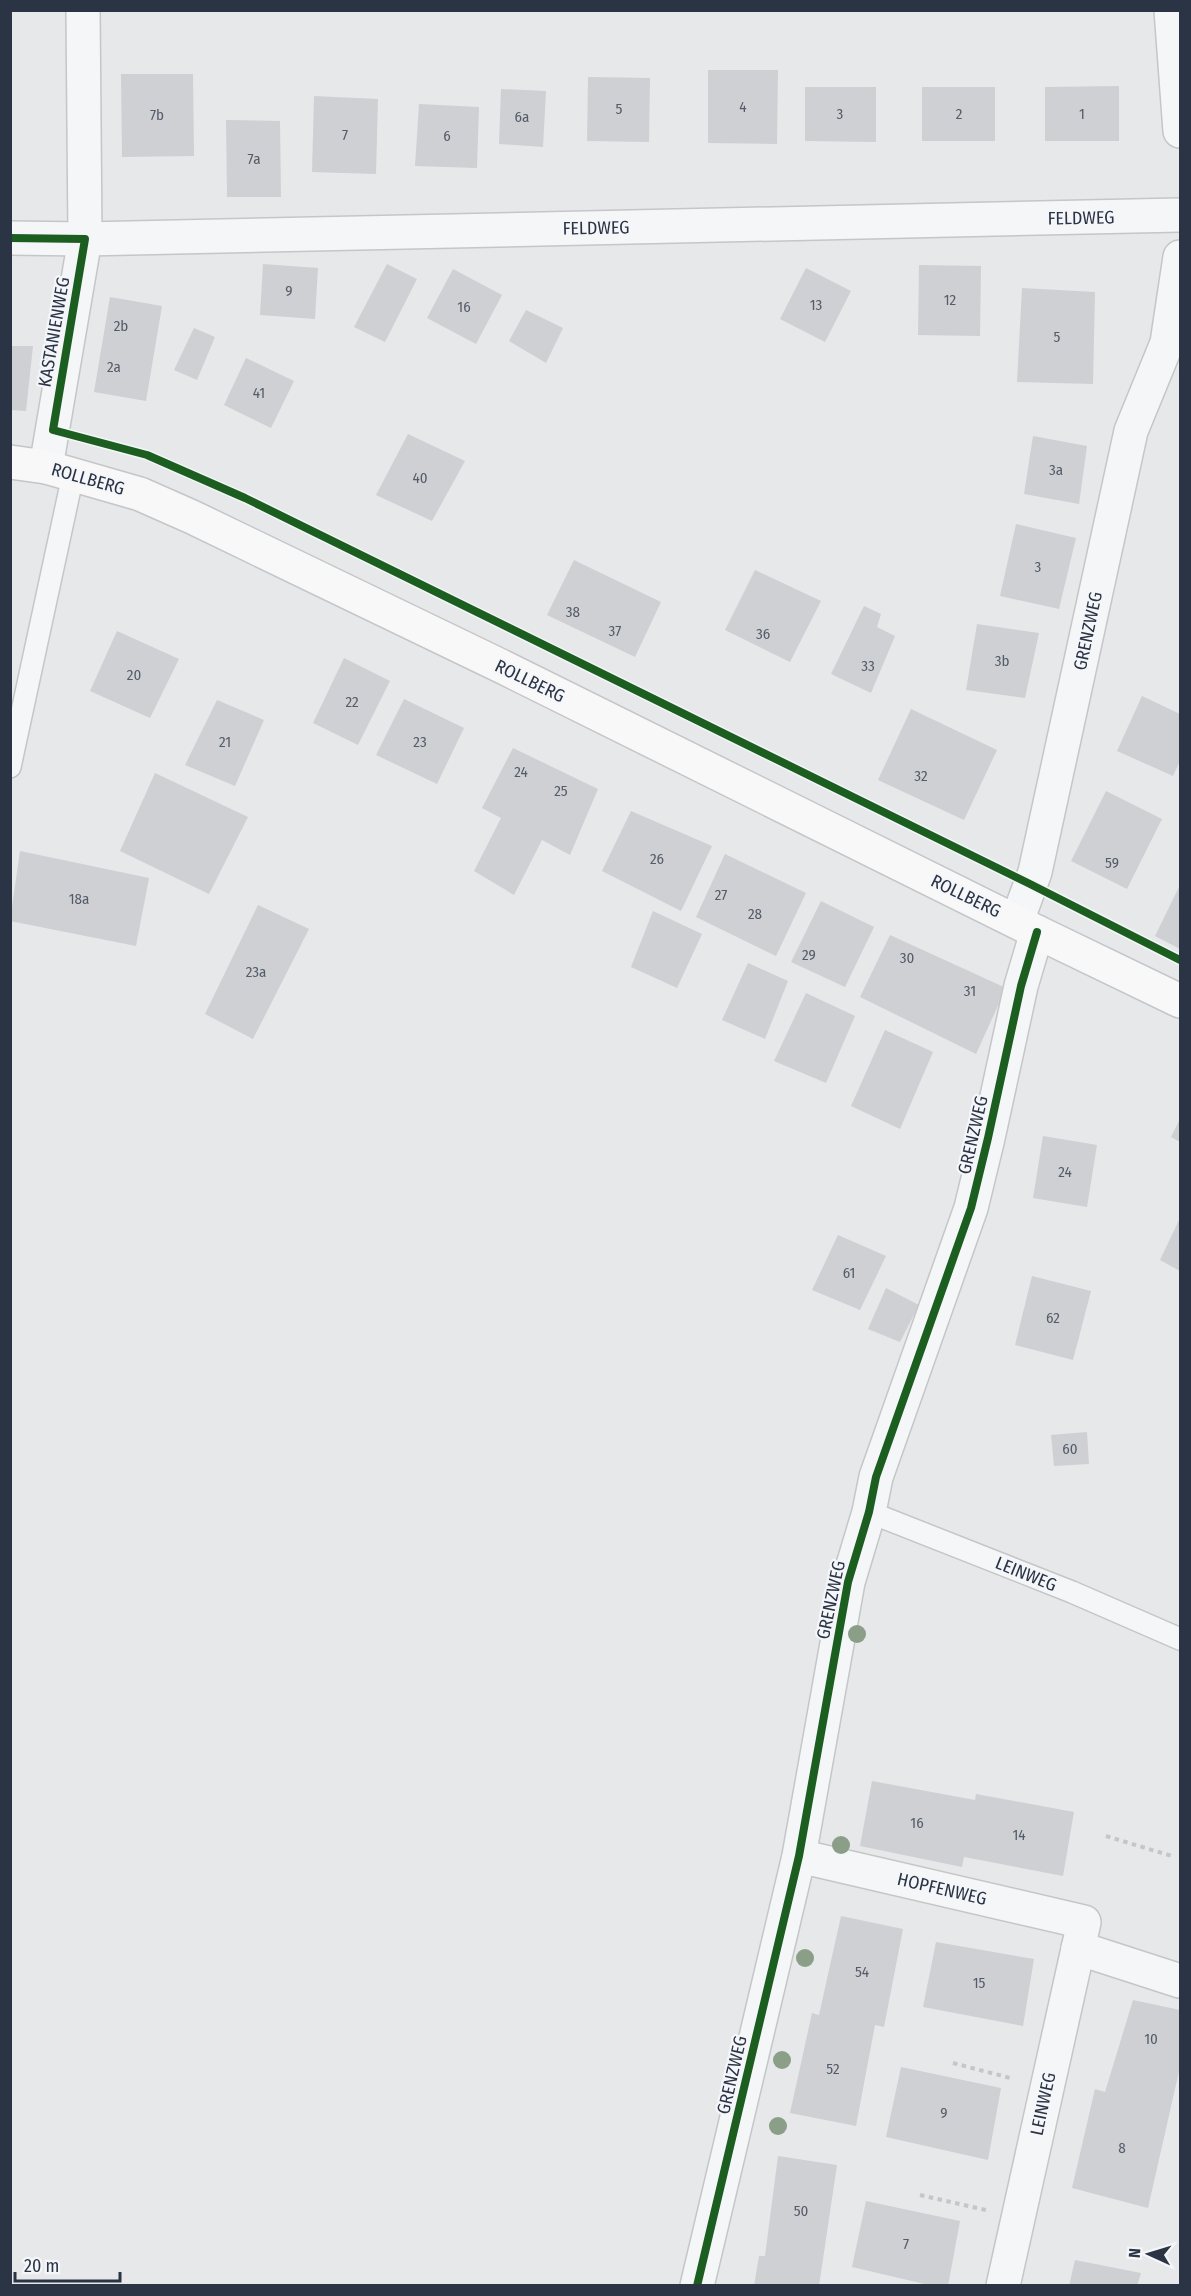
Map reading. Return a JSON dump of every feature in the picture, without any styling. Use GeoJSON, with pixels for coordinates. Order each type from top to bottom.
{"type":"FeatureCollection","features":[{"type":"Feature","properties":{"kind":"main road","name":"ROLLBERG"},"geometry":{"type":"LineString","coordinates":[[10,462],[60,471],[140,494],[202,522],[505,668],[1180,1001]]}},
{"type":"Feature","properties":{"kind":"street","name":"KASTANIENWEG"},"geometry":{"type":"LineString","coordinates":[[60,471],[85,239],[83,10]]}},
{"type":"Feature","properties":{"kind":"street"},"geometry":{"type":"LineString","coordinates":[[1171,10],[1180,130]]}},
{"type":"Feature","properties":{"kind":"street","name":"FELDWEG"},"geometry":{"type":"LineString","coordinates":[[10,238],[85,239],[1180,215]]}},
{"type":"Feature","properties":{"kind":"street"},"geometry":{"type":"LineString","coordinates":[[1174,343],[1180,257]]}},
{"type":"Feature","properties":{"kind":"street","name":"GRENZWEG"},"geometry":{"type":"LineString","coordinates":[[697,2286],[799,1856],[848,1582],[869,1512],[876,1477],[971,1208],[1022,986],[1035,872],[1131,431],[1174,343]]}},
{"type":"Feature","properties":{"kind":"street","name":"HOPFENWEG"},"geometry":{"type":"LineString","coordinates":[[799,1856],[1081,1935],[1180,1981]]}},
{"type":"Feature","properties":{"kind":"street","name":"LEINWEG"},"geometry":{"type":"LineString","coordinates":[[1003,2286],[1081,1935]]}},
{"type":"Feature","properties":{"kind":"lane"},"geometry":{"type":"LineString","coordinates":[[10,767],[60,471]]}},
{"type":"Feature","properties":{"kind":"lane","name":"LEINWEG"},"geometry":{"type":"LineString","coordinates":[[869,1512],[1072,1592],[1180,1639]]}},
{"type":"Feature","properties":{"kind":"path"},"geometry":{"type":"LineString","coordinates":[[1106,1836],[1172,1856]]}},
{"type":"Feature","properties":{"kind":"path"},"geometry":{"type":"LineString","coordinates":[[953,2063],[1046,2088]]}},
{"type":"Feature","properties":{"kind":"path"},"geometry":{"type":"LineString","coordinates":[[920,2195],[1018,2218]]}},
{"type":"Feature","properties":{"kind":"building"},"geometry":{"type":"Polygon","coordinates":[[[708,70],[778,70],[777,144],[708,143],[708,70]]]}},
{"type":"Feature","properties":{"kind":"building"},"geometry":{"type":"Polygon","coordinates":[[[121,74],[193,74],[194,156],[122,157],[121,74]]]}},
{"type":"Feature","properties":{"kind":"building"},"geometry":{"type":"Polygon","coordinates":[[[588,77],[650,78],[649,142],[587,141],[588,77]]]}},
{"type":"Feature","properties":{"kind":"building"},"geometry":{"type":"Polygon","coordinates":[[[1119,86],[1119,141],[1045,141],[1045,87],[1119,86]]]}},
{"type":"Feature","properties":{"kind":"building"},"geometry":{"type":"Polygon","coordinates":[[[805,87],[876,87],[876,142],[805,141],[805,87]]]}},
{"type":"Feature","properties":{"kind":"building"},"geometry":{"type":"Polygon","coordinates":[[[922,87],[995,87],[995,141],[922,141],[922,87]]]}},
{"type":"Feature","properties":{"kind":"building"},"geometry":{"type":"Polygon","coordinates":[[[501,89],[546,91],[543,147],[499,144],[501,89]]]}},
{"type":"Feature","properties":{"kind":"building"},"geometry":{"type":"Polygon","coordinates":[[[314,96],[378,99],[376,174],[312,172],[314,96]]]}},
{"type":"Feature","properties":{"kind":"building"},"geometry":{"type":"Polygon","coordinates":[[[419,104],[479,107],[477,168],[415,166],[419,104]]]}},
{"type":"Feature","properties":{"kind":"building"},"geometry":{"type":"Polygon","coordinates":[[[226,120],[280,121],[281,197],[227,197],[226,120]]]}},
{"type":"Feature","properties":{"kind":"building"},"geometry":{"type":"Polygon","coordinates":[[[263,264],[318,268],[315,319],[260,315],[263,264]]]}},
{"type":"Feature","properties":{"kind":"building"},"geometry":{"type":"Polygon","coordinates":[[[387,264],[417,279],[385,342],[354,327],[387,264]]]}},
{"type":"Feature","properties":{"kind":"building"},"geometry":{"type":"Polygon","coordinates":[[[919,265],[981,266],[980,336],[918,335],[919,265]]]}},
{"type":"Feature","properties":{"kind":"building"},"geometry":{"type":"Polygon","coordinates":[[[806,268],[851,291],[825,342],[780,319],[806,268]]]}},
{"type":"Feature","properties":{"kind":"building"},"geometry":{"type":"Polygon","coordinates":[[[453,269],[502,295],[476,344],[427,318],[453,269]]]}},
{"type":"Feature","properties":{"kind":"building"},"geometry":{"type":"Polygon","coordinates":[[[1022,288],[1095,292],[1093,384],[1017,382],[1022,288]]]}},
{"type":"Feature","properties":{"kind":"building"},"geometry":{"type":"Polygon","coordinates":[[[110,297],[162,306],[146,401],[94,392],[110,297]]]}},
{"type":"Feature","properties":{"kind":"building"},"geometry":{"type":"Polygon","coordinates":[[[526,310],[563,328],[546,363],[509,341],[526,310]]]}},
{"type":"Feature","properties":{"kind":"building"},"geometry":{"type":"Polygon","coordinates":[[[194,328],[215,337],[197,380],[174,370],[194,328]]]}},
{"type":"Feature","properties":{"kind":"building"},"geometry":{"type":"Polygon","coordinates":[[[10,346],[33,346],[26,411],[10,410],[10,346]]]}},
{"type":"Feature","properties":{"kind":"building"},"geometry":{"type":"Polygon","coordinates":[[[246,358],[294,381],[271,428],[224,405],[246,358]]]}},
{"type":"Feature","properties":{"kind":"building"},"geometry":{"type":"Polygon","coordinates":[[[408,434],[465,461],[432,521],[376,495],[408,434]]]}},
{"type":"Feature","properties":{"kind":"building"},"geometry":{"type":"Polygon","coordinates":[[[1033,436],[1087,446],[1079,504],[1024,494],[1033,436]]]}},
{"type":"Feature","properties":{"kind":"building"},"geometry":{"type":"Polygon","coordinates":[[[1016,524],[1076,538],[1059,609],[1000,596],[1016,524]]]}},
{"type":"Feature","properties":{"kind":"building"},"geometry":{"type":"Polygon","coordinates":[[[574,560],[661,602],[635,657],[547,615],[574,560]]]}},
{"type":"Feature","properties":{"kind":"building"},"geometry":{"type":"Polygon","coordinates":[[[755,570],[821,601],[790,662],[725,630],[755,570]]]}},
{"type":"Feature","properties":{"kind":"building"},"geometry":{"type":"Polygon","coordinates":[[[864,606],[881,614],[877,627],[895,636],[871,693],[831,674],[864,606]]]}},
{"type":"Feature","properties":{"kind":"building"},"geometry":{"type":"Polygon","coordinates":[[[977,624],[1039,633],[1025,698],[966,690],[977,624]]]}},
{"type":"Feature","properties":{"kind":"building"},"geometry":{"type":"Polygon","coordinates":[[[117,631],[179,659],[150,718],[90,691],[117,631]]]}},
{"type":"Feature","properties":{"kind":"building"},"geometry":{"type":"Polygon","coordinates":[[[344,658],[390,681],[358,745],[313,723],[344,658]]]}},
{"type":"Feature","properties":{"kind":"building"},"geometry":{"type":"Polygon","coordinates":[[[1142,696],[1180,714],[1180,761],[1173,776],[1117,751],[1142,696]]]}},
{"type":"Feature","properties":{"kind":"building"},"geometry":{"type":"Polygon","coordinates":[[[404,699],[464,728],[437,784],[376,755],[404,699]]]}},
{"type":"Feature","properties":{"kind":"building"},"geometry":{"type":"Polygon","coordinates":[[[217,700],[264,720],[235,786],[185,765],[217,700]]]}},
{"type":"Feature","properties":{"kind":"building"},"geometry":{"type":"Polygon","coordinates":[[[911,709],[997,750],[964,820],[878,780],[911,709]]]}},
{"type":"Feature","properties":{"kind":"building"},"geometry":{"type":"Polygon","coordinates":[[[513,748],[598,789],[570,855],[542,840],[514,895],[474,871],[501,818],[482,808],[513,748]]]}},
{"type":"Feature","properties":{"kind":"building"},"geometry":{"type":"Polygon","coordinates":[[[155,773],[248,817],[209,894],[120,851],[155,773]]]}},
{"type":"Feature","properties":{"kind":"building"},"geometry":{"type":"Polygon","coordinates":[[[1106,791],[1162,819],[1127,889],[1071,861],[1106,791]]]}},
{"type":"Feature","properties":{"kind":"building"},"geometry":{"type":"Polygon","coordinates":[[[631,811],[712,846],[681,911],[602,871],[631,811]]]}},
{"type":"Feature","properties":{"kind":"building"},"geometry":{"type":"Polygon","coordinates":[[[20,851],[149,878],[136,946],[10,921],[20,851]]]}},
{"type":"Feature","properties":{"kind":"building"},"geometry":{"type":"Polygon","coordinates":[[[725,854],[806,893],[776,956],[696,917],[725,854]]]}},
{"type":"Feature","properties":{"kind":"building"},"geometry":{"type":"Polygon","coordinates":[[[1180,885],[1180,949],[1155,936],[1180,885]]]}},
{"type":"Feature","properties":{"kind":"building"},"geometry":{"type":"Polygon","coordinates":[[[821,901],[874,927],[845,987],[791,962],[821,901]]]}},
{"type":"Feature","properties":{"kind":"building"},"geometry":{"type":"Polygon","coordinates":[[[258,905],[309,929],[253,1039],[205,1014],[258,905]]]}},
{"type":"Feature","properties":{"kind":"building"},"geometry":{"type":"Polygon","coordinates":[[[653,911],[702,934],[677,988],[631,967],[653,911]]]}},
{"type":"Feature","properties":{"kind":"building"},"geometry":{"type":"Polygon","coordinates":[[[890,935],[1006,988],[976,1054],[860,997],[890,935]]]}},
{"type":"Feature","properties":{"kind":"building"},"geometry":{"type":"Polygon","coordinates":[[[748,963],[788,981],[765,1039],[722,1020],[748,963]]]}},
{"type":"Feature","properties":{"kind":"building"},"geometry":{"type":"Polygon","coordinates":[[[806,993],[855,1016],[826,1083],[774,1061],[806,993]]]}},
{"type":"Feature","properties":{"kind":"building"},"geometry":{"type":"Polygon","coordinates":[[[885,1030],[933,1052],[900,1129],[851,1106],[885,1030]]]}},
{"type":"Feature","properties":{"kind":"building"},"geometry":{"type":"Polygon","coordinates":[[[1180,1119],[1180,1142],[1171,1137],[1180,1119]]]}},
{"type":"Feature","properties":{"kind":"building"},"geometry":{"type":"Polygon","coordinates":[[[1043,1136],[1097,1145],[1087,1207],[1033,1198],[1043,1136]]]}},
{"type":"Feature","properties":{"kind":"building"},"geometry":{"type":"Polygon","coordinates":[[[1180,1218],[1180,1271],[1160,1260],[1180,1218]]]}},
{"type":"Feature","properties":{"kind":"building"},"geometry":{"type":"Polygon","coordinates":[[[838,1235],[886,1256],[860,1310],[812,1290],[838,1235]]]}},
{"type":"Feature","properties":{"kind":"building"},"geometry":{"type":"Polygon","coordinates":[[[1032,1276],[1091,1291],[1073,1360],[1015,1345],[1032,1276]]]}},
{"type":"Feature","properties":{"kind":"building"},"geometry":{"type":"Polygon","coordinates":[[[886,1288],[919,1305],[900,1342],[868,1329],[886,1288]]]}},
{"type":"Feature","properties":{"kind":"building"},"geometry":{"type":"Polygon","coordinates":[[[1087,1432],[1089,1464],[1054,1466],[1051,1435],[1087,1432]]]}},
{"type":"Feature","properties":{"kind":"building"},"geometry":{"type":"Polygon","coordinates":[[[872,1781],[975,1800],[976,1794],[1074,1812],[1063,1876],[964,1857],[962,1867],[860,1846],[872,1781]]]}},
{"type":"Feature","properties":{"kind":"building"},"geometry":{"type":"Polygon","coordinates":[[[841,1916],[903,1929],[884,2027],[875,2025],[856,2126],[790,2113],[812,2013],[819,2015],[841,1916]]]}},
{"type":"Feature","properties":{"kind":"building"},"geometry":{"type":"Polygon","coordinates":[[[936,1942],[1034,1959],[1023,2026],[923,2007],[936,1942]]]}},
{"type":"Feature","properties":{"kind":"building"},"geometry":{"type":"Polygon","coordinates":[[[1133,2000],[1180,2010],[1180,2067],[1148,2208],[1072,2188],[1095,2089],[1105,2092],[1133,2000]]]}},
{"type":"Feature","properties":{"kind":"building"},"geometry":{"type":"Polygon","coordinates":[[[901,2067],[1001,2088],[988,2160],[886,2137],[901,2067]]]}},
{"type":"Feature","properties":{"kind":"building"},"geometry":{"type":"Polygon","coordinates":[[[778,2156],[837,2165],[819,2286],[754,2286],[759,2256],[765,2256],[778,2156]]]}},
{"type":"Feature","properties":{"kind":"building"},"geometry":{"type":"Polygon","coordinates":[[[866,2201],[960,2221],[948,2286],[933,2286],[852,2267],[866,2201]]]}},
{"type":"Feature","properties":{"kind":"building"},"geometry":{"type":"Polygon","coordinates":[[[1075,2260],[1141,2273],[1137,2286],[1069,2286],[1075,2260]]]}},
{"type":"Feature","properties":{"kind":"cycle path"},"geometry":{"type":"LineString","coordinates":[[10,238],[85,239],[53,430],[147,455],[245,498],[1180,960]]}},
{"type":"Feature","properties":{"kind":"cycle path"},"geometry":{"type":"LineString","coordinates":[[697,2286],[799,1856],[848,1582],[869,1512],[876,1477],[971,1208],[1021,986],[1037,932]]}}]}
